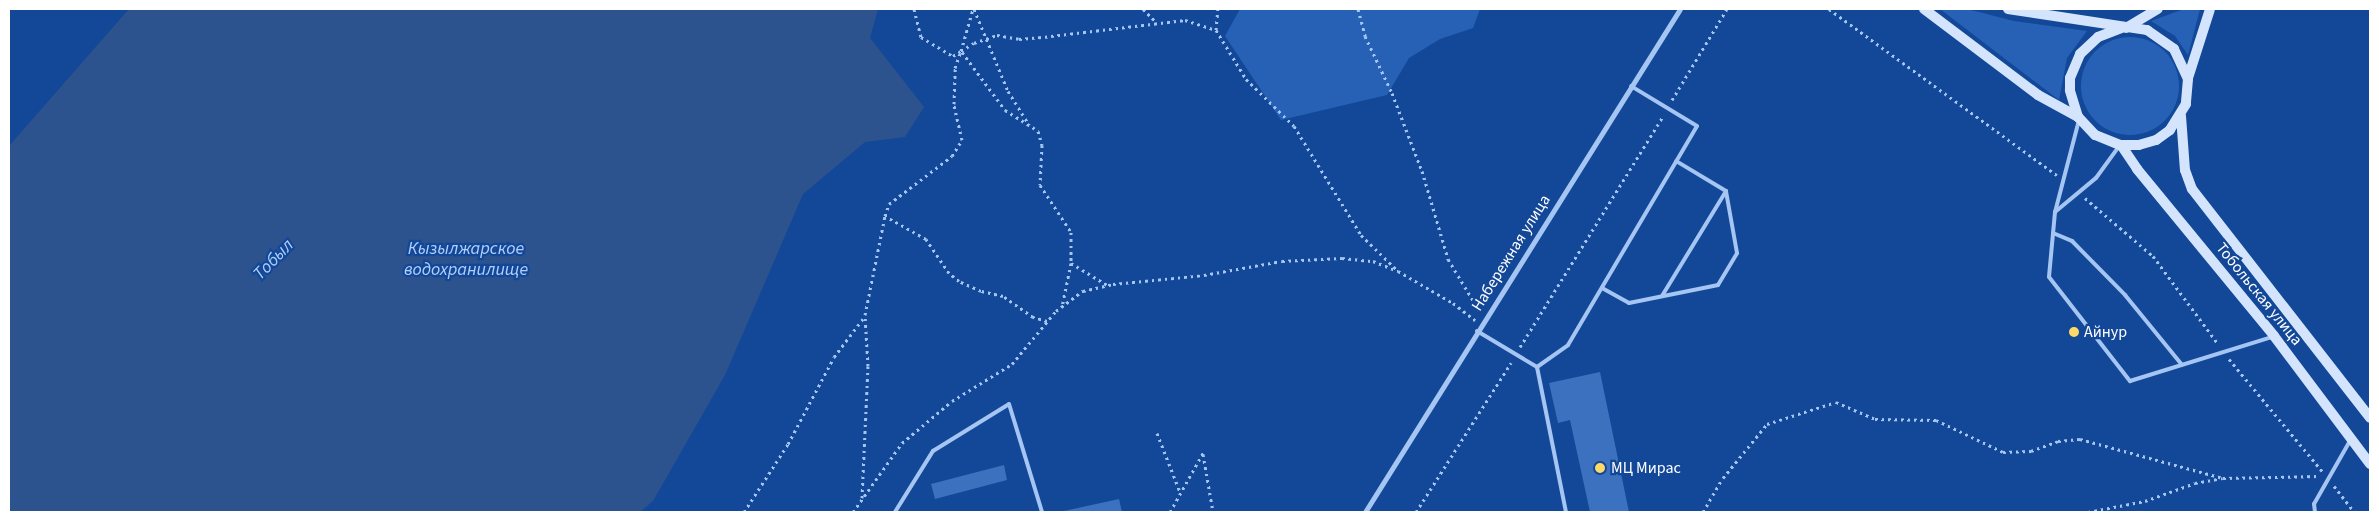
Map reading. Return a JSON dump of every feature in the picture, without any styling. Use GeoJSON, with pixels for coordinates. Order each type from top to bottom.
{"type":"FeatureCollection","features":[{"type":"Feature","properties":{"kind":"street","name":"Набережная улица"},"geometry":{"type":"LineString","coordinates":[[1365,512],[1680,9]]}},
{"type":"Feature","properties":{"kind":"street"},"geometry":{"type":"LineString","coordinates":[[1924,9],[2038,95],[2079,118],[2095,135],[2121,145],[2156,140],[2181,116],[2187,98],[2188,78],[2210,9]]}},
{"type":"Feature","properties":{"kind":"street"},"geometry":{"type":"LineString","coordinates":[[2008,9],[2123,28],[2147,30],[2166,41],[2181,58],[2188,78]]}},
{"type":"Feature","properties":{"kind":"street"},"geometry":{"type":"LineString","coordinates":[[2079,118],[2070,90],[2074,65],[2088,44],[2109,31],[2123,28],[2158,9]]}},
{"type":"Feature","properties":{"kind":"street","name":"Тобольская улица"},"geometry":{"type":"LineString","coordinates":[[2181,116],[2185,170],[2192,189],[2370,418]]}},
{"type":"Feature","properties":{"kind":"street","name":"Тобольская улица"},"geometry":{"type":"LineString","coordinates":[[2121,145],[2137,170],[2274,336],[2370,464]]}},
{"type":"Feature","properties":{"kind":"lane"},"geometry":{"type":"LineString","coordinates":[[1537,367],[1568,345],[1697,126],[1631,86]]}},
{"type":"Feature","properties":{"kind":"lane"},"geometry":{"type":"LineString","coordinates":[[2079,118],[2055,212],[2049,277],[2130,380],[2182,365],[2222,350],[2274,336]]}},
{"type":"Feature","properties":{"kind":"lane"},"geometry":{"type":"LineString","coordinates":[[2055,212],[2096,178],[2121,145]]}},
{"type":"Feature","properties":{"kind":"lane"},"geometry":{"type":"LineString","coordinates":[[1602,288],[1629,303],[1718,285],[1738,252],[1726,191],[1676,161]]}},
{"type":"Feature","properties":{"kind":"lane"},"geometry":{"type":"LineString","coordinates":[[1662,296],[1726,191]]}},
{"type":"Feature","properties":{"kind":"lane"},"geometry":{"type":"LineString","coordinates":[[2053,233],[2072,241],[2119,288],[2182,365]]}},
{"type":"Feature","properties":{"kind":"lane"},"geometry":{"type":"LineString","coordinates":[[1477,331],[1537,367],[1566,512]]}},
{"type":"Feature","properties":{"kind":"lane"},"geometry":{"type":"LineString","coordinates":[[895,512],[933,451],[1009,404],[1042,512]]}},
{"type":"Feature","properties":{"kind":"lane"},"geometry":{"type":"LineString","coordinates":[[2315,512],[2314,504],[2352,439]]}},
{"type":"Feature","properties":{"kind":"path"},"geometry":{"type":"LineString","coordinates":[[914,9],[921,37],[953,56],[985,39],[997,35],[1018,39],[1184,20],[1216,30]]}},
{"type":"Feature","properties":{"kind":"path"},"geometry":{"type":"LineString","coordinates":[[862,498],[868,366],[865,315],[885,216],[889,204],[952,156],[962,140],[953,84],[973,9]]}},
{"type":"Feature","properties":{"kind":"path"},"geometry":{"type":"LineString","coordinates":[[973,9],[1008,91],[1029,126]]}},
{"type":"Feature","properties":{"kind":"path"},"geometry":{"type":"LineString","coordinates":[[1143,9],[1156,22]]}},
{"type":"Feature","properties":{"kind":"path"},"geometry":{"type":"LineString","coordinates":[[1218,9],[1216,30],[1246,79],[1294,126],[1361,235],[1398,271]]}},
{"type":"Feature","properties":{"kind":"path"},"geometry":{"type":"LineString","coordinates":[[1358,9],[1365,36],[1392,93],[1418,162],[1448,259],[1480,312]]}},
{"type":"Feature","properties":{"kind":"path"},"geometry":{"type":"LineString","coordinates":[[1416,512],[1516,355],[1727,9]]}},
{"type":"Feature","properties":{"kind":"path"},"geometry":{"type":"LineString","coordinates":[[1829,9],[2064,181]]}},
{"type":"Feature","properties":{"kind":"path"},"geometry":{"type":"LineString","coordinates":[[962,51],[1005,110],[1038,132],[1042,145],[1040,185],[1071,232],[1071,263],[1062,307]]}},
{"type":"Feature","properties":{"kind":"path"},"geometry":{"type":"LineString","coordinates":[[2078,193],[2153,256],[2222,350],[2322,470],[2354,512]]}},
{"type":"Feature","properties":{"kind":"path"},"geometry":{"type":"LineString","coordinates":[[885,216],[926,239],[950,273],[959,281],[980,291],[1003,296],[1033,317],[1047,321]]}},
{"type":"Feature","properties":{"kind":"path"},"geometry":{"type":"LineString","coordinates":[[853,512],[902,443],[952,401],[1012,364],[1047,321],[1083,291],[1108,285],[1204,275],[1282,261],[1342,258],[1373,261],[1398,271],[1453,303],[1475,320]]}},
{"type":"Feature","properties":{"kind":"path"},"geometry":{"type":"LineString","coordinates":[[1071,263],[1108,285]]}},
{"type":"Feature","properties":{"kind":"path"},"geometry":{"type":"LineString","coordinates":[[744,512],[788,444],[834,357],[865,315]]}},
{"type":"Feature","properties":{"kind":"path"},"geometry":{"type":"LineString","coordinates":[[1704,512],[1723,478],[1767,424],[1836,402],[1875,419],[1936,420],[2002,452],[2031,451],[2058,442],[2080,440],[2222,478]]}},
{"type":"Feature","properties":{"kind":"path"},"geometry":{"type":"LineString","coordinates":[[1157,433],[1180,492]]}},
{"type":"Feature","properties":{"kind":"path"},"geometry":{"type":"LineString","coordinates":[[1170,512],[1203,453],[1213,512]]}},
{"type":"Feature","properties":{"kind":"path"},"geometry":{"type":"LineString","coordinates":[[2088,512],[2145,501],[2195,483],[2222,478],[2318,477],[2322,470]]}},
{"type":"Feature","properties":{"kind":"shaded area"},"geometry":{"type":"Polygon","coordinates":[[[1240,9],[1480,9],[1473,28],[1440,39],[1409,58],[1387,95],[1281,120],[1225,36],[1240,9]]]}},
{"type":"Feature","properties":{"kind":"shaded area"},"geometry":{"type":"Polygon","coordinates":[[[1940,9],[1967,9],[2014,21],[2087,31],[2067,58],[2059,100],[1940,9]]]}},
{"type":"Feature","properties":{"kind":"shaded area"},"geometry":{"type":"Polygon","coordinates":[[[2184,9],[2200,9],[2188,55],[2175,36],[2151,21],[2184,9]]]}},
{"type":"Feature","properties":{"kind":"shaded area"},"geometry":{"type":"Polygon","coordinates":[[[2130,37],[2149,41],[2165,51],[2175,67],[2179,86],[2175,105],[2165,121],[2149,131],[2130,135],[2111,131],[2095,121],[2085,105],[2081,86],[2085,67],[2095,51],[2111,41],[2130,37]]]}},
{"type":"Feature","properties":{"kind":"water","name":"Кызылжарское водохранилище"},"geometry":{"type":"Polygon","coordinates":[[[129,9],[878,9],[870,38],[924,107],[905,137],[865,142],[803,194],[725,375],[653,501],[640,512],[9,512],[9,146],[129,9]]]}},
{"type":"Feature","properties":{"kind":"building","name":"МЦ Мирас"},"geometry":{"type":"Polygon","coordinates":[[[1600,372],[1629,512],[1590,512],[1570,420],[1558,423],[1549,383],[1600,372]]]}},
{"type":"Feature","properties":{"kind":"building"},"geometry":{"type":"Polygon","coordinates":[[[1004,465],[1007,480],[935,499],[931,484],[1004,465]]]}},
{"type":"Feature","properties":{"kind":"building"},"geometry":{"type":"Polygon","coordinates":[[[1119,499],[1122,512],[1064,512],[1064,511],[1119,499]]]}},
{"type":"Feature","properties":{"kind":"place","name":"Айнур"},"geometry":{"type":"Point","coordinates":[2074,332]}},
{"type":"Feature","properties":{"kind":"place","name":"МЦ Мирас"},"geometry":{"type":"Point","coordinates":[1600,468]}},
{"type":"Feature","properties":{"kind":"water label","name":"Тобыл"},"geometry":{"type":"Point","coordinates":[274,260]}}]}
